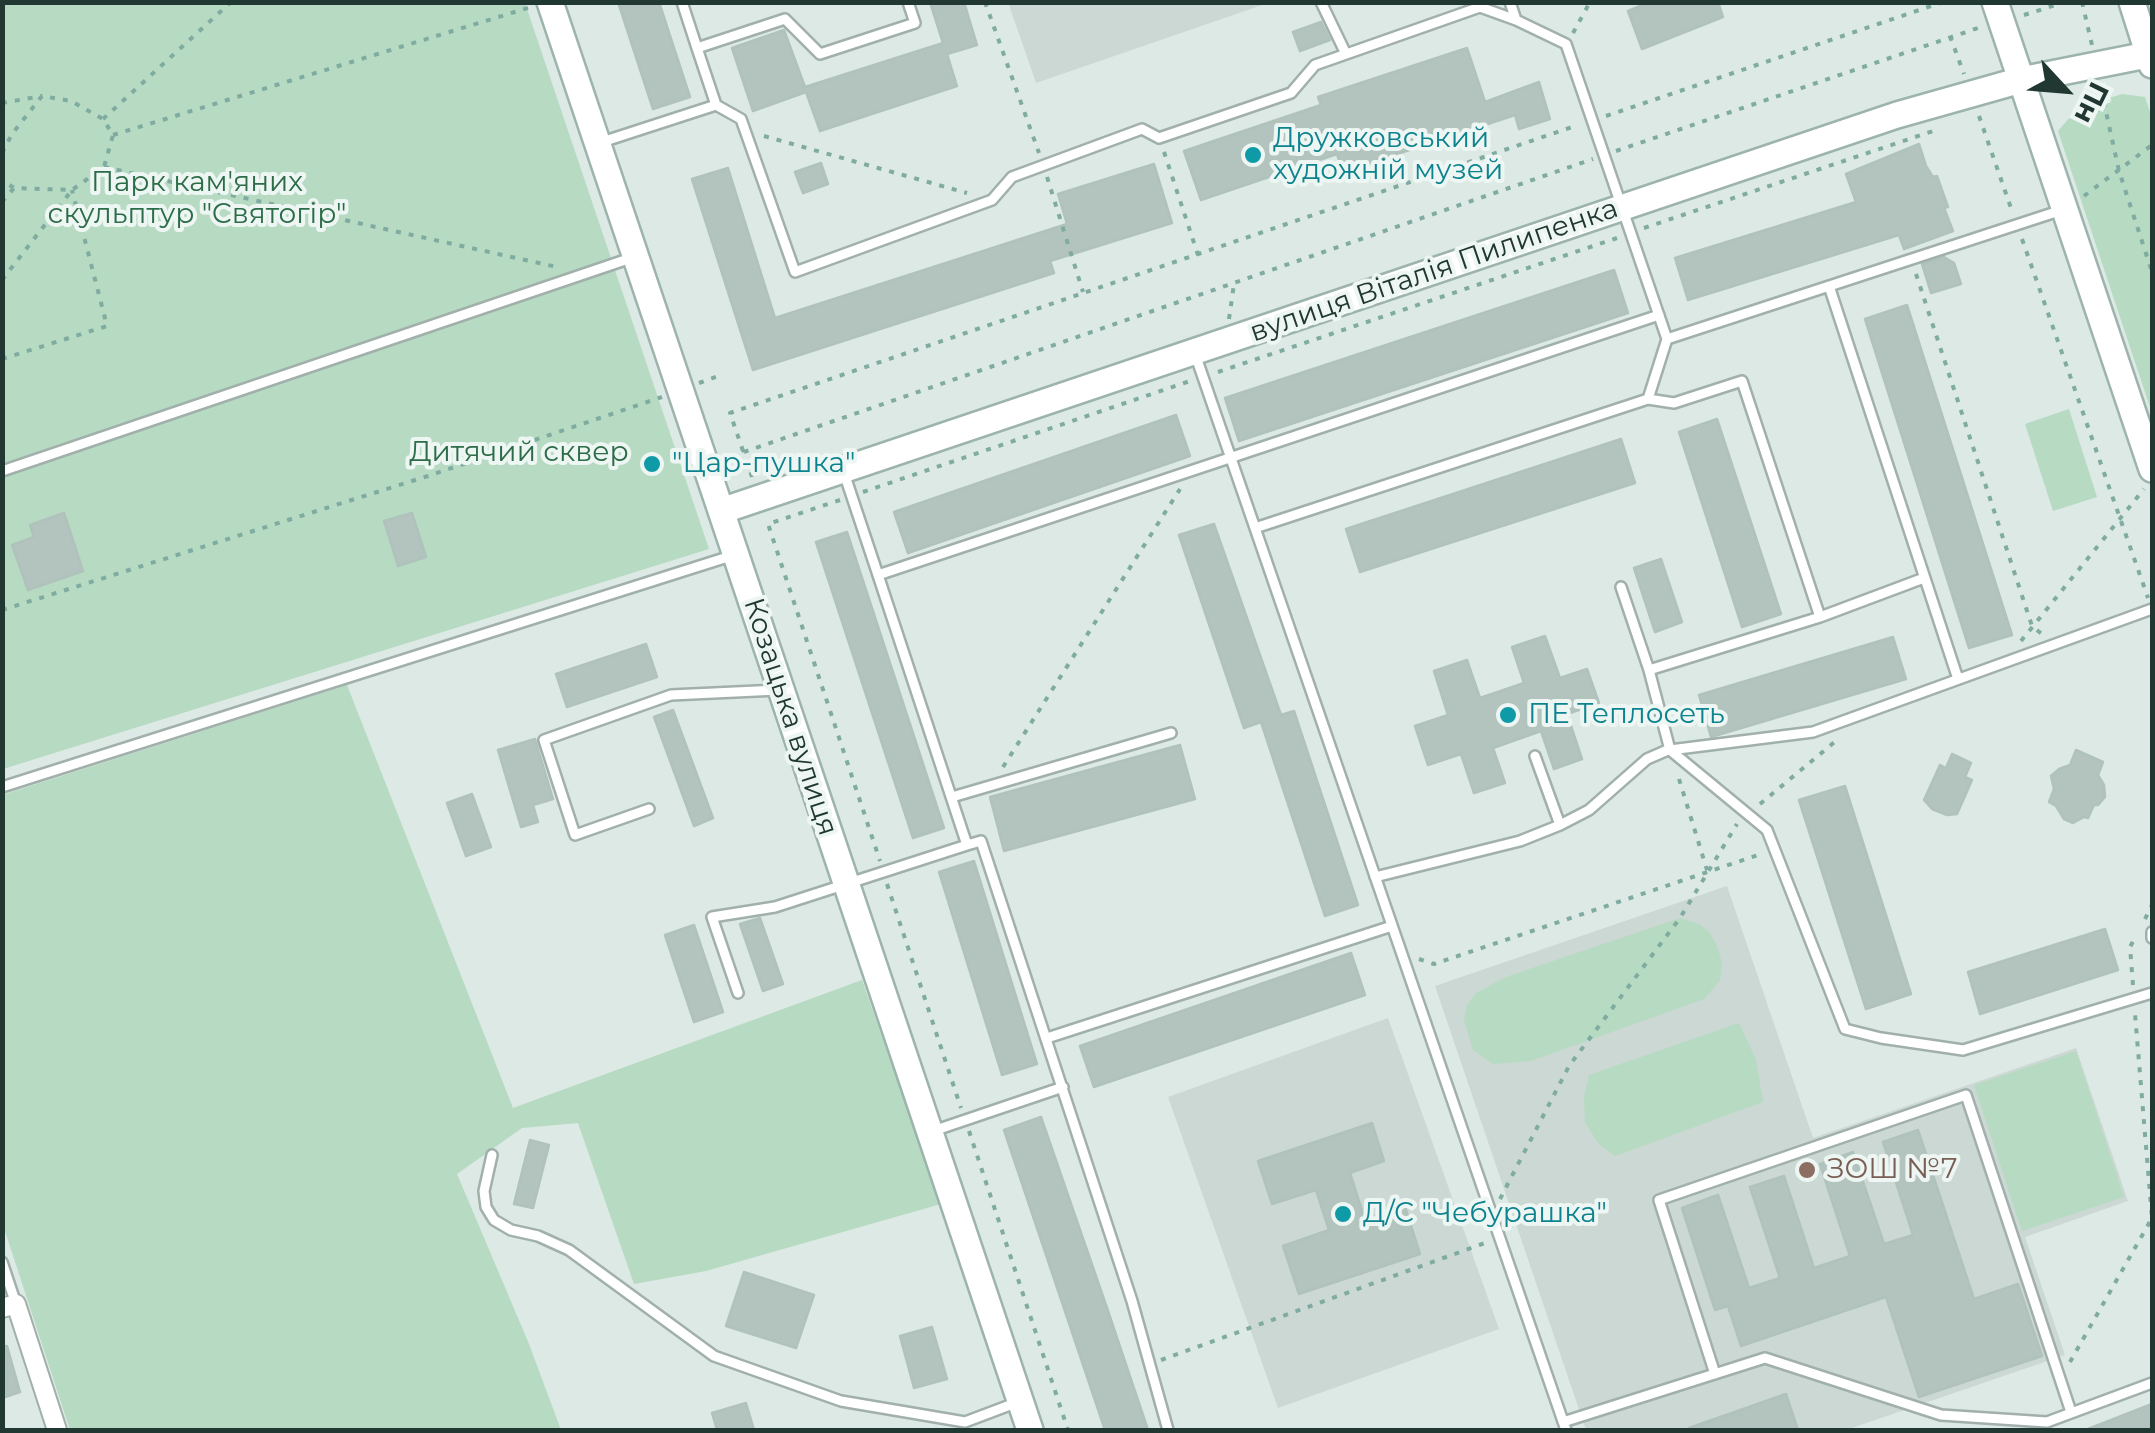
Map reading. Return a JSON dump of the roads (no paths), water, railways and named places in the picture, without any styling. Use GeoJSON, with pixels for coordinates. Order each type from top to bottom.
{"type":"FeatureCollection","features":[{"type":"Feature","properties":{"kind":"street","name":"Козацька вулиця"},"geometry":{"type":"LineString","coordinates":[[548,2],[1030,1430]]}},
{"type":"Feature","properties":{"kind":"street"},"geometry":{"type":"LineString","coordinates":[[1995,2],[2152,469]]}},
{"type":"Feature","properties":{"kind":"street"},"geometry":{"type":"LineString","coordinates":[[2132,2],[2151,58]]}},
{"type":"Feature","properties":{"kind":"street","name":"вулиця Віталія Пилипенка"},"geometry":{"type":"LineString","coordinates":[[722,511],[1897,115],[2022,80],[2151,58]]}},
{"type":"Feature","properties":{"kind":"street"},"geometry":{"type":"LineString","coordinates":[[9,1306],[58,1430]]}},
{"type":"Feature","properties":{"kind":"lane"},"geometry":{"type":"LineString","coordinates":[[682,2],[716,105],[741,119],[796,272],[992,200],[1012,177],[1142,129],[1159,138],[1290,93],[1315,65],[1480,7],[1516,20],[1566,44],[1667,339],[1648,399]]}},
{"type":"Feature","properties":{"kind":"lane"},"geometry":{"type":"LineString","coordinates":[[697,48],[785,18],[820,54],[915,23],[908,2]]}},
{"type":"Feature","properties":{"kind":"lane"},"geometry":{"type":"LineString","coordinates":[[1321,2],[1346,54]]}},
{"type":"Feature","properties":{"kind":"lane"},"geometry":{"type":"LineString","coordinates":[[1510,2],[1516,20]]}},
{"type":"Feature","properties":{"kind":"lane"},"geometry":{"type":"LineString","coordinates":[[598,144],[716,105]]}},
{"type":"Feature","properties":{"kind":"lane"},"geometry":{"type":"LineString","coordinates":[[1667,339],[2065,209]]}},
{"type":"Feature","properties":{"kind":"lane"},"geometry":{"type":"LineString","coordinates":[[2,470],[636,256]]}},
{"type":"Feature","properties":{"kind":"lane"},"geometry":{"type":"LineString","coordinates":[[1830,286],[1958,679]]}},
{"type":"Feature","properties":{"kind":"lane"},"geometry":{"type":"LineString","coordinates":[[878,575],[1659,316]]}},
{"type":"Feature","properties":{"kind":"lane"},"geometry":{"type":"LineString","coordinates":[[1194,352],[1564,1426],[1765,1358],[1941,1415],[2047,1422]]}},
{"type":"Feature","properties":{"kind":"lane"},"geometry":{"type":"LineString","coordinates":[[1255,528],[1648,399],[1674,403],[1742,381],[1820,617]]}},
{"type":"Feature","properties":{"kind":"lane"},"geometry":{"type":"LineString","coordinates":[[843,470],[967,845]]}},
{"type":"Feature","properties":{"kind":"lane"},"geometry":{"type":"LineString","coordinates":[[2,787],[736,554]]}},
{"type":"Feature","properties":{"kind":"lane"},"geometry":{"type":"LineString","coordinates":[[1649,670],[1820,617],[1924,578]]}},
{"type":"Feature","properties":{"kind":"lane"},"geometry":{"type":"LineString","coordinates":[[1621,587],[1670,750],[1767,830],[1845,1028],[1881,1038],[1962,1050],[2152,993]]}},
{"type":"Feature","properties":{"kind":"lane"},"geometry":{"type":"LineString","coordinates":[[1375,876],[1520,841],[1560,824],[1589,810],[1647,759],[1670,750],[1812,732],[2152,610]]}},
{"type":"Feature","properties":{"kind":"lane"},"geometry":{"type":"LineString","coordinates":[[648,809],[575,835],[544,740],[671,695],[781,690]]}},
{"type":"Feature","properties":{"kind":"lane"},"geometry":{"type":"LineString","coordinates":[[952,797],[1170,732]]}},
{"type":"Feature","properties":{"kind":"lane"},"geometry":{"type":"LineString","coordinates":[[1535,756],[1560,824]]}},
{"type":"Feature","properties":{"kind":"lane"},"geometry":{"type":"LineString","coordinates":[[738,993],[712,917],[775,908],[982,841],[1063,1087],[1168,1430]]}},
{"type":"Feature","properties":{"kind":"lane"},"geometry":{"type":"LineString","coordinates":[[1047,1038],[1392,926]]}},
{"type":"Feature","properties":{"kind":"lane"},"geometry":{"type":"LineString","coordinates":[[929,1132],[1063,1087]]}},
{"type":"Feature","properties":{"kind":"lane"},"geometry":{"type":"LineString","coordinates":[[1715,1374],[1659,1200],[1966,1096],[2071,1412]]}},
{"type":"Feature","properties":{"kind":"lane"},"geometry":{"type":"LineString","coordinates":[[492,1155],[484,1191],[486,1207],[494,1220],[568,1250],[714,1356],[842,1401],[965,1422],[1020,1401]]}},
{"type":"Feature","properties":{"kind":"lane"},"geometry":{"type":"LineString","coordinates":[[2,1262],[9,1306]]}},
{"type":"Feature","properties":{"kind":"lane"},"geometry":{"type":"LineString","coordinates":[[2039,1430],[2047,1422],[2152,1382]]}},
{"type":"Feature","properties":{"kind":"place","name":"Дружковський художній музей"},"geometry":{"type":"Point","coordinates":[1253,155]}},
{"type":"Feature","properties":{"kind":"place","name":"\"Цар-пушка\""},"geometry":{"type":"Point","coordinates":[652,464]}},
{"type":"Feature","properties":{"kind":"place","name":"ПЕ Теплосеть"},"geometry":{"type":"Point","coordinates":[1508,715]}},
{"type":"Feature","properties":{"kind":"place","name":"ЗОШ №7"},"geometry":{"type":"Point","coordinates":[1807,1170]}},
{"type":"Feature","properties":{"kind":"place","name":"Д/С \"Чебурашка\""},"geometry":{"type":"Point","coordinates":[1343,1214]}},
{"type":"Feature","properties":{"kind":"park label","name":"Парк кам'яних скульптур \"Святогір\""},"geometry":{"type":"Point","coordinates":[197,199]}},
{"type":"Feature","properties":{"kind":"park label","name":"Дитячий сквер"},"geometry":{"type":"Point","coordinates":[519,453]}}]}
